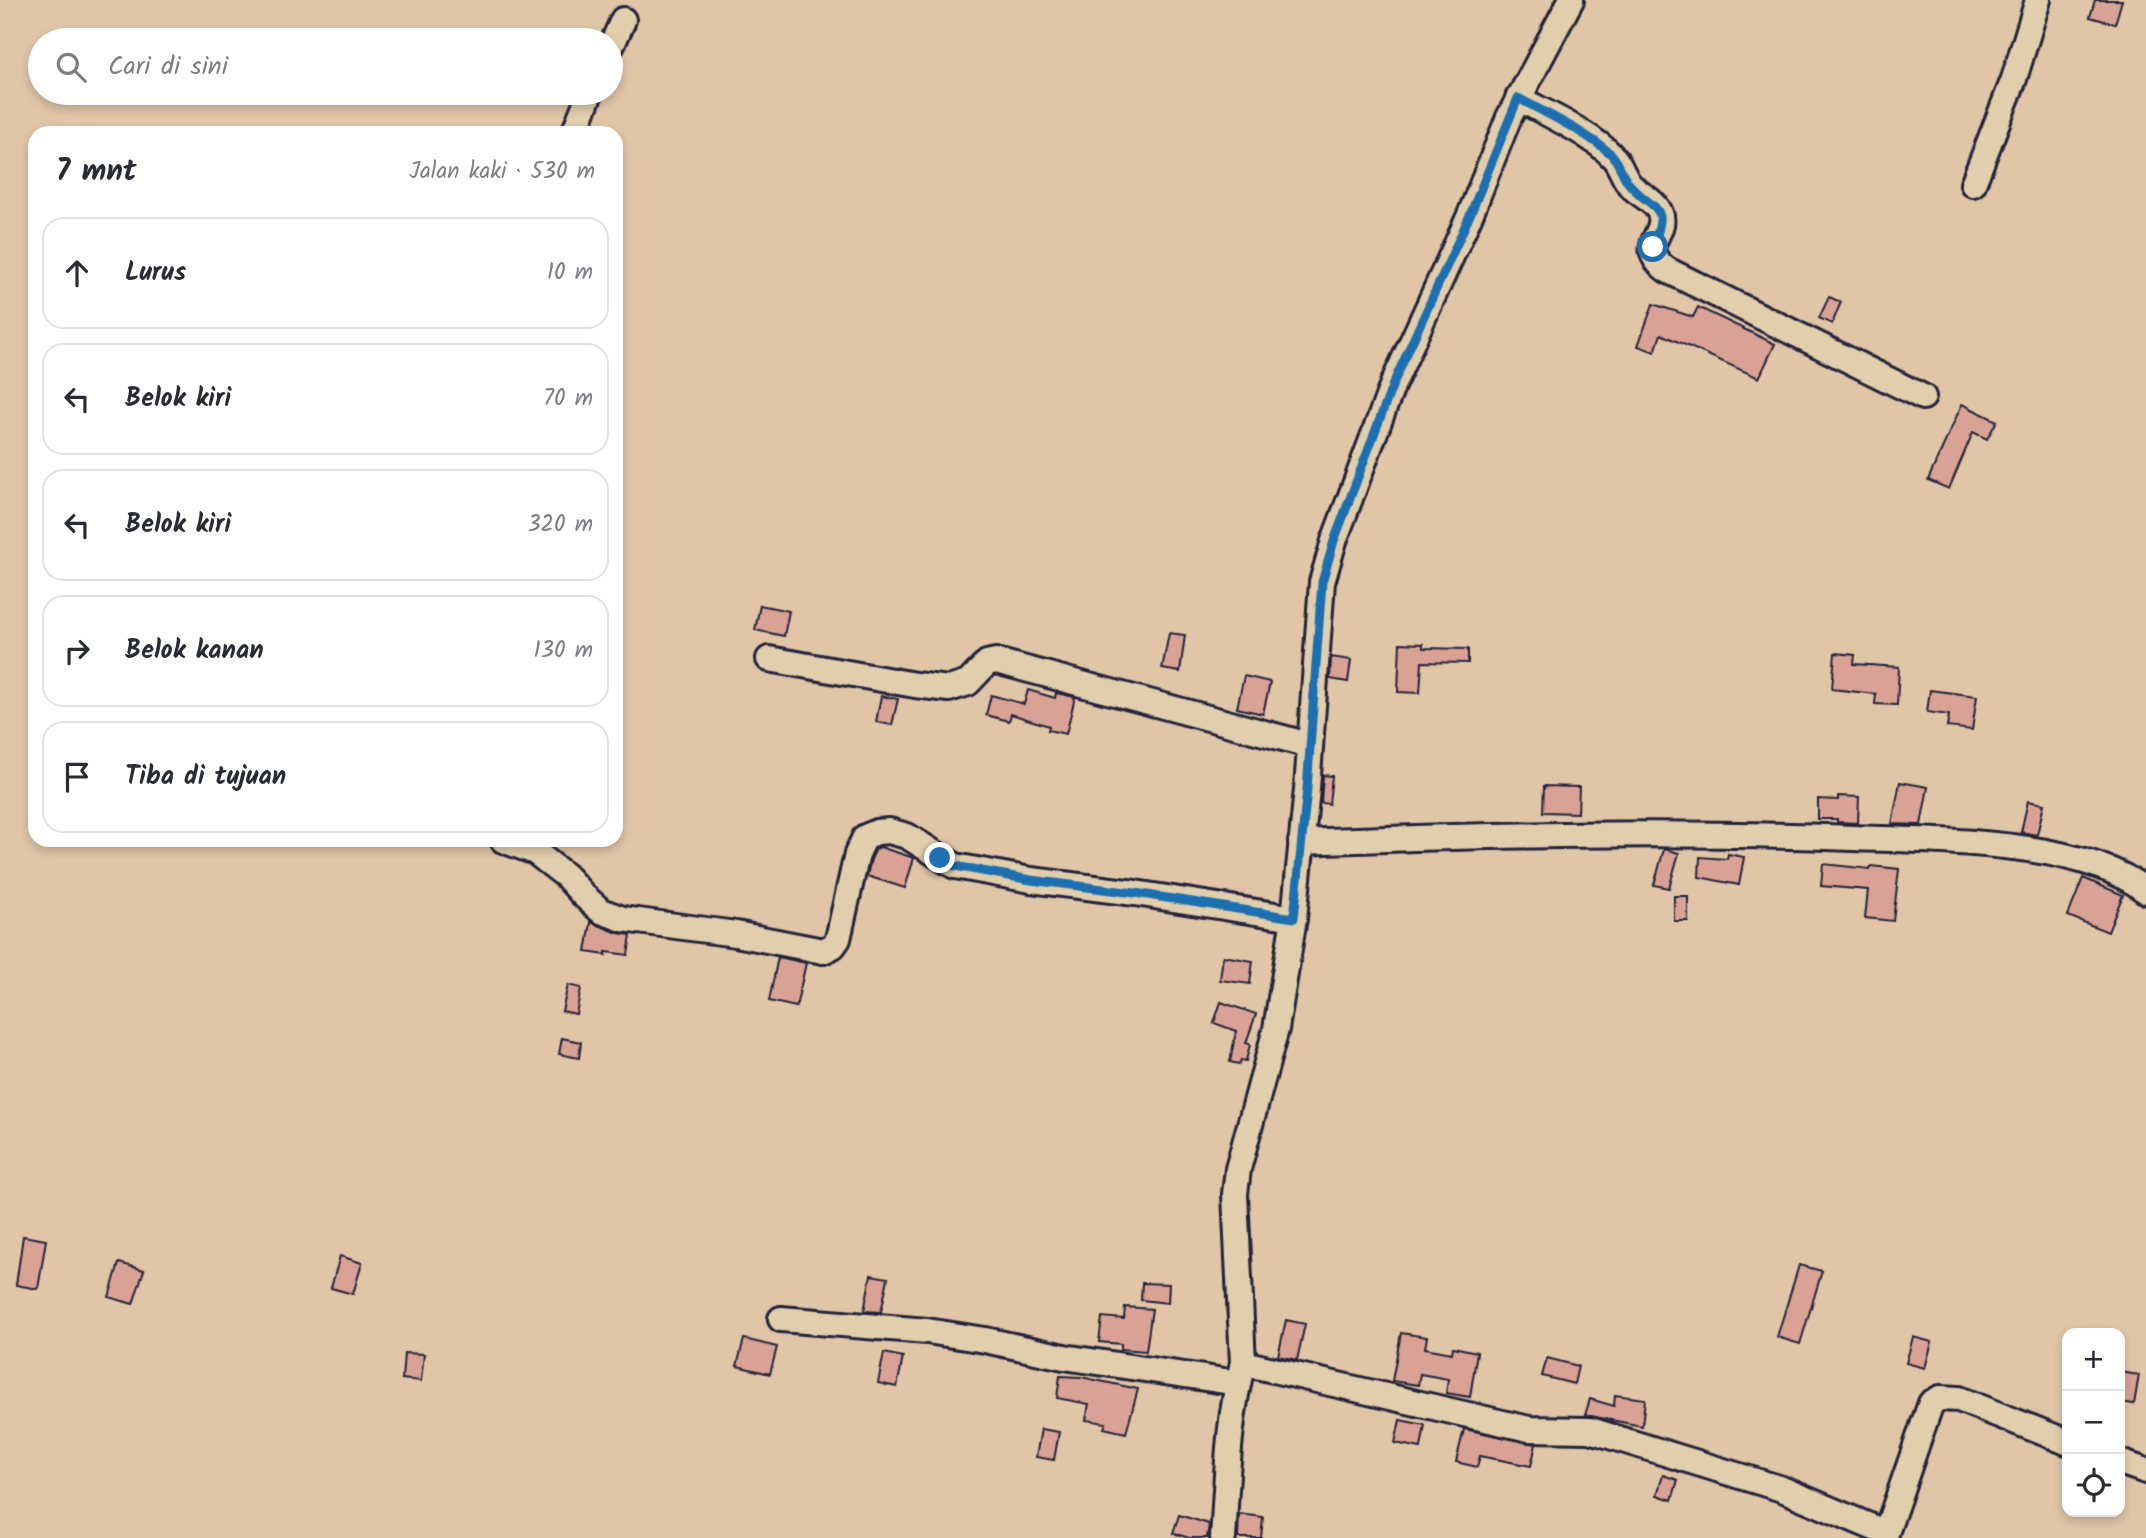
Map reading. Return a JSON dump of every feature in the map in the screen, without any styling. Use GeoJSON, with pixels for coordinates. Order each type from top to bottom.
{"type":"FeatureCollection","features":[{"type":"Feature","properties":{"kind":"street"},"geometry":{"type":"LineString","coordinates":[[1223,1538],[1227,1475],[1241,1373],[1235,1194],[1238,1169],[1276,1029],[1294,918],[1322,582],[1334,541],[1393,384],[1470,215],[1518,98],[1571,0]]}},
{"type":"Feature","properties":{"kind":"street"},"geometry":{"type":"LineString","coordinates":[[1973,184],[2014,79],[2038,0]]}},
{"type":"Feature","properties":{"kind":"street"},"geometry":{"type":"LineString","coordinates":[[619,28],[622,20]]}},
{"type":"Feature","properties":{"kind":"street"},"geometry":{"type":"LineString","coordinates":[[1518,98],[1584,135],[1611,155],[1622,167],[1628,183],[1656,206],[1661,223],[1652,255],[1667,270],[1923,397]]}},
{"type":"Feature","properties":{"kind":"street"},"geometry":{"type":"LineString","coordinates":[[577,126],[585,105]]}},
{"type":"Feature","properties":{"kind":"street"},"geometry":{"type":"LineString","coordinates":[[769,659],[949,689],[968,683],[987,663],[996,661],[1309,745]]}},
{"type":"Feature","properties":{"kind":"street"},"geometry":{"type":"LineString","coordinates":[[522,847],[535,852],[566,876],[584,897],[601,911],[623,919],[736,933],[823,951],[833,946],[838,939],[857,854],[865,837],[888,831],[907,836],[955,866],[1031,880],[1294,918]]}},
{"type":"Feature","properties":{"kind":"street"},"geometry":{"type":"LineString","coordinates":[[1301,842],[1477,835],[1742,834],[1999,845],[2074,858],[2133,880],[2146,891]]}},
{"type":"Feature","properties":{"kind":"street"},"geometry":{"type":"LineString","coordinates":[[781,1319],[927,1331],[1064,1357],[1241,1373],[1529,1429],[1590,1430],[1782,1489],[1885,1536],[1931,1403],[1940,1398],[1959,1399],[2062,1440]]}},
{"type":"Feature","properties":{"kind":"street"},"geometry":{"type":"LineString","coordinates":[[2125,1464],[2146,1471]]}},
{"type":"Feature","properties":{"kind":"building"},"geometry":{"type":"Polygon","coordinates":[[[2095,0],[2122,0],[2115,24],[2090,17],[2095,0]]]}},
{"type":"Feature","properties":{"kind":"building"},"geometry":{"type":"Polygon","coordinates":[[[1829,297],[1841,302],[1832,324],[1819,318],[1829,297]]]}},
{"type":"Feature","properties":{"kind":"building"},"geometry":{"type":"Polygon","coordinates":[[[1653,304],[1693,317],[1698,307],[1775,344],[1759,378],[1661,334],[1655,352],[1638,346],[1653,304]]]}},
{"type":"Feature","properties":{"kind":"building"},"geometry":{"type":"Polygon","coordinates":[[[1962,404],[1997,421],[1987,439],[1973,432],[1949,489],[1928,480],[1962,404]]]}},
{"type":"Feature","properties":{"kind":"building"},"geometry":{"type":"Polygon","coordinates":[[[760,605],[789,611],[784,636],[755,630],[760,605]]]}},
{"type":"Feature","properties":{"kind":"building"},"geometry":{"type":"Polygon","coordinates":[[[1169,633],[1185,635],[1180,672],[1162,669],[1169,633]]]}},
{"type":"Feature","properties":{"kind":"building"},"geometry":{"type":"Polygon","coordinates":[[[1400,643],[1423,644],[1423,648],[1468,649],[1468,663],[1422,662],[1420,693],[1398,692],[1400,643]]]}},
{"type":"Feature","properties":{"kind":"building"},"geometry":{"type":"Polygon","coordinates":[[[1835,653],[1855,655],[1854,664],[1899,667],[1897,705],[1875,704],[1876,694],[1832,689],[1835,653]]]}},
{"type":"Feature","properties":{"kind":"building"},"geometry":{"type":"Polygon","coordinates":[[[1331,657],[1351,660],[1348,682],[1330,679],[1331,657]]]}},
{"type":"Feature","properties":{"kind":"building"},"geometry":{"type":"Polygon","coordinates":[[[1244,676],[1270,682],[1263,714],[1237,708],[1244,676]]]}},
{"type":"Feature","properties":{"kind":"building"},"geometry":{"type":"Polygon","coordinates":[[[1028,690],[1055,698],[1056,693],[1075,697],[1066,734],[1048,730],[1049,726],[1011,714],[1009,721],[986,715],[991,695],[1024,704],[1028,690]]]}},
{"type":"Feature","properties":{"kind":"building"},"geometry":{"type":"Polygon","coordinates":[[[1930,690],[1977,696],[1972,730],[1947,727],[1949,715],[1927,712],[1930,690]]]}},
{"type":"Feature","properties":{"kind":"building"},"geometry":{"type":"Polygon","coordinates":[[[881,696],[898,699],[892,725],[876,722],[881,696]]]}},
{"type":"Feature","properties":{"kind":"building"},"geometry":{"type":"Polygon","coordinates":[[[1323,775],[1332,776],[1329,804],[1321,803],[1323,775]]]}},
{"type":"Feature","properties":{"kind":"building"},"geometry":{"type":"Polygon","coordinates":[[[1900,782],[1928,787],[1921,825],[1892,824],[1900,782]]]}},
{"type":"Feature","properties":{"kind":"building"},"geometry":{"type":"Polygon","coordinates":[[[1544,786],[1579,787],[1578,813],[1543,812],[1544,786]]]}},
{"type":"Feature","properties":{"kind":"building"},"geometry":{"type":"Polygon","coordinates":[[[1838,796],[1859,797],[1858,823],[1818,819],[1818,799],[1838,800],[1838,796]]]}},
{"type":"Feature","properties":{"kind":"building"},"geometry":{"type":"Polygon","coordinates":[[[2028,801],[2044,804],[2037,835],[2021,832],[2028,801]]]}},
{"type":"Feature","properties":{"kind":"building"},"geometry":{"type":"Polygon","coordinates":[[[880,847],[914,858],[905,888],[867,876],[871,859],[880,847]]]}},
{"type":"Feature","properties":{"kind":"building"},"geometry":{"type":"Polygon","coordinates":[[[1664,849],[1679,853],[1669,888],[1654,885],[1664,849]]]}},
{"type":"Feature","properties":{"kind":"building"},"geometry":{"type":"Polygon","coordinates":[[[1728,854],[1744,857],[1739,885],[1699,877],[1700,857],[1727,859],[1728,854]]]}},
{"type":"Feature","properties":{"kind":"building"},"geometry":{"type":"Polygon","coordinates":[[[1823,864],[1899,869],[1893,921],[1865,918],[1868,890],[1821,886],[1823,864]]]}},
{"type":"Feature","properties":{"kind":"building"},"geometry":{"type":"Polygon","coordinates":[[[2083,878],[2123,895],[2108,932],[2068,916],[2083,878]]]}},
{"type":"Feature","properties":{"kind":"building"},"geometry":{"type":"Polygon","coordinates":[[[1674,896],[1688,896],[1688,921],[1674,921],[1674,896]]]}},
{"type":"Feature","properties":{"kind":"building"},"geometry":{"type":"Polygon","coordinates":[[[591,922],[618,933],[631,935],[628,955],[586,952],[591,922]]]}},
{"type":"Feature","properties":{"kind":"building"},"geometry":{"type":"Polygon","coordinates":[[[1223,956],[1253,961],[1250,984],[1220,980],[1223,956]]]}},
{"type":"Feature","properties":{"kind":"building"},"geometry":{"type":"Polygon","coordinates":[[[778,957],[806,963],[796,1007],[769,1001],[778,957]]]}},
{"type":"Feature","properties":{"kind":"building"},"geometry":{"type":"Polygon","coordinates":[[[568,985],[581,988],[576,1014],[562,1011],[568,985]]]}},
{"type":"Feature","properties":{"kind":"building"},"geometry":{"type":"Polygon","coordinates":[[[1221,1002],[1256,1014],[1246,1043],[1250,1044],[1246,1061],[1241,1060],[1239,1064],[1230,1062],[1236,1031],[1214,1023],[1221,1002]]]}},
{"type":"Feature","properties":{"kind":"building"},"geometry":{"type":"Polygon","coordinates":[[[562,1038],[581,1042],[579,1058],[559,1054],[562,1038]]]}},
{"type":"Feature","properties":{"kind":"building"},"geometry":{"type":"Polygon","coordinates":[[[23,1236],[46,1240],[38,1289],[16,1285],[23,1236]]]}},
{"type":"Feature","properties":{"kind":"building"},"geometry":{"type":"Polygon","coordinates":[[[340,1256],[362,1263],[353,1294],[331,1288],[340,1256]]]}},
{"type":"Feature","properties":{"kind":"building"},"geometry":{"type":"Polygon","coordinates":[[[119,1263],[144,1270],[133,1304],[109,1297],[119,1263]]]}},
{"type":"Feature","properties":{"kind":"building"},"geometry":{"type":"Polygon","coordinates":[[[1799,1265],[1822,1271],[1800,1344],[1777,1337],[1799,1265]]]}},
{"type":"Feature","properties":{"kind":"building"},"geometry":{"type":"Polygon","coordinates":[[[871,1275],[888,1278],[881,1312],[864,1311],[871,1275]]]}},
{"type":"Feature","properties":{"kind":"building"},"geometry":{"type":"Polygon","coordinates":[[[1142,1283],[1169,1284],[1168,1303],[1141,1300],[1142,1283]]]}},
{"type":"Feature","properties":{"kind":"building"},"geometry":{"type":"Polygon","coordinates":[[[1125,1307],[1152,1309],[1146,1351],[1121,1349],[1121,1344],[1099,1342],[1102,1317],[1124,1319],[1125,1307]]]}},
{"type":"Feature","properties":{"kind":"building"},"geometry":{"type":"Polygon","coordinates":[[[1286,1320],[1305,1324],[1297,1360],[1278,1356],[1286,1320]]]}},
{"type":"Feature","properties":{"kind":"building"},"geometry":{"type":"Polygon","coordinates":[[[1401,1333],[1427,1337],[1425,1348],[1452,1353],[1453,1347],[1477,1352],[1470,1397],[1446,1393],[1448,1379],[1420,1374],[1418,1385],[1392,1381],[1401,1333]]]}},
{"type":"Feature","properties":{"kind":"building"},"geometry":{"type":"Polygon","coordinates":[[[1913,1337],[1932,1342],[1925,1368],[1906,1363],[1913,1337]]]}},
{"type":"Feature","properties":{"kind":"building"},"geometry":{"type":"Polygon","coordinates":[[[744,1339],[777,1347],[770,1374],[737,1366],[744,1339]]]}},
{"type":"Feature","properties":{"kind":"building"},"geometry":{"type":"Polygon","coordinates":[[[404,1353],[424,1354],[421,1381],[402,1379],[404,1353]]]}},
{"type":"Feature","properties":{"kind":"building"},"geometry":{"type":"Polygon","coordinates":[[[884,1353],[903,1357],[897,1387],[878,1383],[884,1353]]]}},
{"type":"Feature","properties":{"kind":"building"},"geometry":{"type":"Polygon","coordinates":[[[1547,1358],[1578,1366],[1574,1384],[1542,1376],[1547,1358]]]}},
{"type":"Feature","properties":{"kind":"building"},"geometry":{"type":"Polygon","coordinates":[[[2125,1373],[2139,1375],[2134,1404],[2125,1403],[2125,1373]]]}},
{"type":"Feature","properties":{"kind":"building"},"geometry":{"type":"Polygon","coordinates":[[[1060,1376],[1081,1377],[1138,1389],[1126,1433],[1104,1428],[1106,1423],[1086,1420],[1089,1404],[1057,1398],[1060,1376]]]}},
{"type":"Feature","properties":{"kind":"building"},"geometry":{"type":"Polygon","coordinates":[[[1615,1395],[1645,1399],[1642,1426],[1585,1415],[1590,1399],[1614,1406],[1615,1395]]]}},
{"type":"Feature","properties":{"kind":"building"},"geometry":{"type":"Polygon","coordinates":[[[1400,1420],[1425,1425],[1421,1448],[1395,1443],[1400,1420]]]}},
{"type":"Feature","properties":{"kind":"building"},"geometry":{"type":"Polygon","coordinates":[[[1041,1429],[1059,1432],[1054,1460],[1036,1457],[1041,1429]]]}},
{"type":"Feature","properties":{"kind":"building"},"geometry":{"type":"Polygon","coordinates":[[[1464,1429],[1536,1444],[1531,1466],[1480,1456],[1477,1467],[1456,1462],[1464,1429]]]}},
{"type":"Feature","properties":{"kind":"building"},"geometry":{"type":"Polygon","coordinates":[[[1663,1475],[1678,1480],[1672,1500],[1657,1495],[1663,1475]]]}},
{"type":"Feature","properties":{"kind":"building"},"geometry":{"type":"Polygon","coordinates":[[[1239,1514],[1263,1517],[1261,1538],[1238,1538],[1239,1514]]]}},
{"type":"Feature","properties":{"kind":"building"},"geometry":{"type":"Polygon","coordinates":[[[1179,1515],[1209,1524],[1207,1538],[1189,1538],[1173,1533],[1179,1515]]]}},
{"type":"Feature","properties":{"kind":"route"},"geometry":{"type":"LineString","coordinates":[[940,858],[955,866],[1031,880],[1294,918],[1307,789],[1322,582],[1334,541],[1393,384],[1470,215],[1518,98],[1584,135],[1622,167],[1628,183],[1656,206],[1660,213],[1661,223],[1653,247]]}}]}
